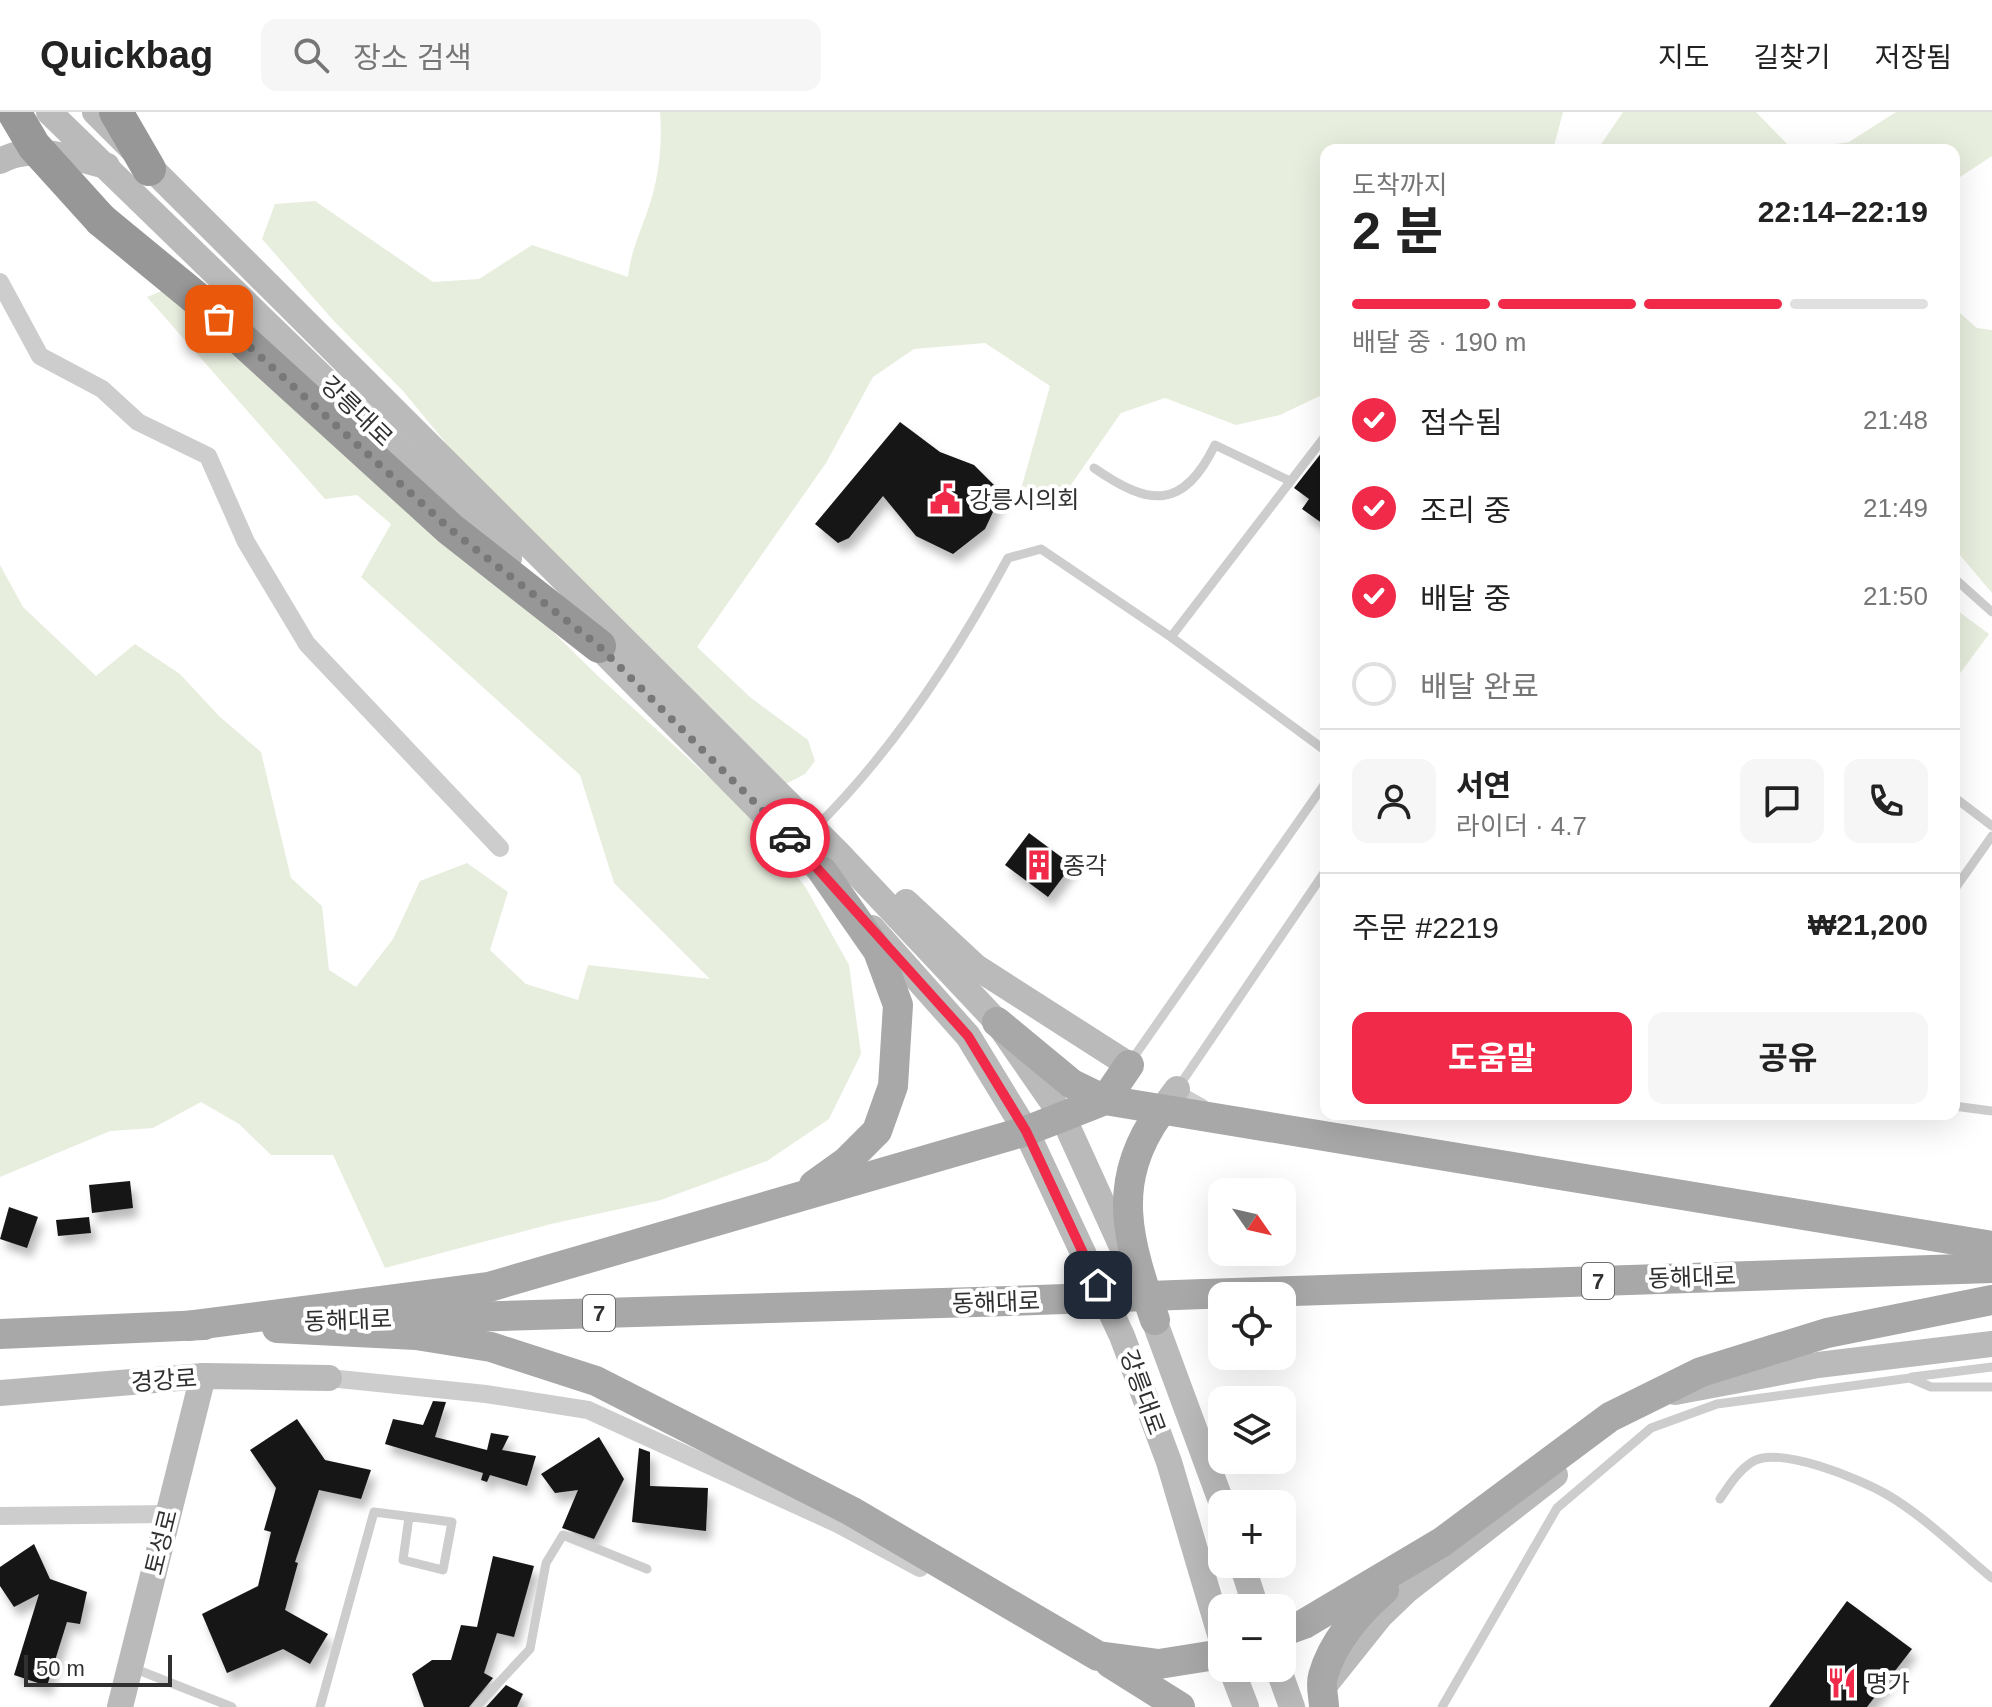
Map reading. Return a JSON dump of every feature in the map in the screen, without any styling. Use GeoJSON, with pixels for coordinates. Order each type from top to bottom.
{"type":"FeatureCollection","features":[{"type":"Feature","properties":{"kind":"highway"},"geometry":{"type":"LineString","coordinates":[[14,112],[34,146],[101,220],[196,298],[450,529],[599,646]]}},
{"type":"Feature","properties":{"kind":"highway"},"geometry":{"type":"LineString","coordinates":[[116,112],[149,169]]}},
{"type":"Feature","properties":{"kind":"main road"},"geometry":{"type":"LineString","coordinates":[[791,1201],[846,1162],[877,1131],[893,1086],[898,1005],[878,951],[830,863]]}},
{"type":"Feature","properties":{"kind":"main road"},"geometry":{"type":"LineString","coordinates":[[997,1022],[1072,1084],[1105,1100]]}},
{"type":"Feature","properties":{"kind":"main road"},"geometry":{"type":"LineString","coordinates":[[1105,1100],[1129,1065]]}},
{"type":"Feature","properties":{"kind":"main road"},"geometry":{"type":"LineString","coordinates":[[187,1326],[489,1287],[1026,1131],[1105,1100],[1169,1101],[1251,1122],[1855,1226],[1992,1246]]}},
{"type":"Feature","properties":{"kind":"main road"},"geometry":{"type":"LineString","coordinates":[[1155,1320],[1133,1254],[1128,1199],[1131,1169],[1140,1140],[1169,1101]]}},
{"type":"Feature","properties":{"kind":"main road","name":"동해대로"},"geometry":{"type":"LineString","coordinates":[[0,1334],[219,1324],[1992,1268]]}},
{"type":"Feature","properties":{"kind":"main road"},"geometry":{"type":"LineString","coordinates":[[1324,1697],[1322,1677],[1360,1610],[1442,1542],[1610,1417],[1701,1372],[1827,1333],[1992,1300]]}},
{"type":"Feature","properties":{"kind":"main road"},"geometry":{"type":"LineString","coordinates":[[219,1324],[416,1335],[491,1347],[596,1381],[851,1511],[1180,1707]]}},
{"type":"Feature","properties":{"kind":"main road"},"geometry":{"type":"LineString","coordinates":[[1296,1627],[1442,1542]]}},
{"type":"Feature","properties":{"kind":"main road"},"geometry":{"type":"LineString","coordinates":[[1098,1656],[1159,1664],[1208,1656]]}},
{"type":"Feature","properties":{"kind":"street","name":"강릉대로"},"geometry":{"type":"LineString","coordinates":[[49,112],[599,646],[997,1022],[1063,1117],[1155,1320],[1217,1490]]}},
{"type":"Feature","properties":{"kind":"street","name":"강릉대로"},"geometry":{"type":"LineString","coordinates":[[95,112],[814,829],[830,863],[968,1036],[1026,1131],[1122,1336],[1169,1462],[1208,1594]]}},
{"type":"Feature","properties":{"kind":"street"},"geometry":{"type":"LineString","coordinates":[[0,161],[15,152],[58,155],[107,166]]}},
{"type":"Feature","properties":{"kind":"street"},"geometry":{"type":"LineString","coordinates":[[0,282],[40,356],[102,389],[138,422],[208,456],[246,542],[307,644],[500,848]]}},
{"type":"Feature","properties":{"kind":"street"},"geometry":{"type":"LineString","coordinates":[[830,863],[889,887],[976,967],[1129,1065]]}},
{"type":"Feature","properties":{"kind":"street"},"geometry":{"type":"LineString","coordinates":[[1324,1697],[1381,1615],[1406,1591],[1606,1434],[1654,1402],[1678,1390],[1818,1365],[1992,1344]]}},
{"type":"Feature","properties":{"kind":"street","name":"경강로"},"geometry":{"type":"LineString","coordinates":[[0,1393],[203,1376],[329,1378]]}},
{"type":"Feature","properties":{"kind":"street","name":"토성로"},"geometry":{"type":"LineString","coordinates":[[120,1707],[203,1376]]}},
{"type":"Feature","properties":{"kind":"street"},"geometry":{"type":"LineString","coordinates":[[329,1378],[486,1394],[588,1410],[838,1524],[1057,1642],[1165,1707]]}},
{"type":"Feature","properties":{"kind":"street"},"geometry":{"type":"LineString","coordinates":[[1610,1417],[1654,1402]]}},
{"type":"Feature","properties":{"kind":"street"},"geometry":{"type":"LineString","coordinates":[[0,1516],[169,1514]]}},
{"type":"Feature","properties":{"kind":"street"},"geometry":{"type":"LineString","coordinates":[[1236,1682],[1246,1707]]}},
{"type":"Feature","properties":{"kind":"street"},"geometry":{"type":"LineString","coordinates":[[1283,1682],[1292,1707]]}},
{"type":"Feature","properties":{"kind":"lane"},"geometry":{"type":"LineString","coordinates":[[1171,637],[1320,443]]}},
{"type":"Feature","properties":{"kind":"lane"},"geometry":{"type":"LineString","coordinates":[[1094,468],[1125,489],[1153,496],[1180,493],[1201,473],[1215,445],[1290,481]]}},
{"type":"Feature","properties":{"kind":"lane"},"geometry":{"type":"LineString","coordinates":[[814,829],[849,794],[886,748],[982,605],[1008,558],[1041,549],[1171,637],[1320,747]]}},
{"type":"Feature","properties":{"kind":"lane"},"geometry":{"type":"LineString","coordinates":[[1960,583],[1992,612]]}},
{"type":"Feature","properties":{"kind":"lane"},"geometry":{"type":"LineString","coordinates":[[1129,1065],[1320,791]]}},
{"type":"Feature","properties":{"kind":"lane"},"geometry":{"type":"LineString","coordinates":[[1960,802],[1992,826]]}},
{"type":"Feature","properties":{"kind":"lane"},"geometry":{"type":"LineString","coordinates":[[1960,881],[1992,836]]}},
{"type":"Feature","properties":{"kind":"lane"},"geometry":{"type":"LineString","coordinates":[[1169,1101],[1320,879]]}},
{"type":"Feature","properties":{"kind":"lane"},"geometry":{"type":"LineString","coordinates":[[1960,1107],[1992,1111]]}},
{"type":"Feature","properties":{"kind":"lane"},"geometry":{"type":"LineString","coordinates":[[1442,1707],[1557,1508],[1651,1428],[1717,1404],[1992,1367]]}},
{"type":"Feature","properties":{"kind":"lane"},"geometry":{"type":"LineString","coordinates":[[1910,1378],[1931,1387],[1992,1387]]}},
{"type":"Feature","properties":{"kind":"lane"},"geometry":{"type":"LineString","coordinates":[[1720,1499],[1736,1476],[1754,1460],[1781,1458],[1821,1466],[1883,1493],[1992,1578]]}},
{"type":"Feature","properties":{"kind":"lane"},"geometry":{"type":"LineString","coordinates":[[320,1707],[374,1512],[452,1522],[443,1570],[403,1560],[409,1517]]}},
{"type":"Feature","properties":{"kind":"lane"},"geometry":{"type":"LineString","coordinates":[[476,1707],[530,1649],[546,1563],[563,1535],[647,1569]]}},
{"type":"Feature","properties":{"kind":"lane"},"geometry":{"type":"LineString","coordinates":[[130,1667],[232,1707]]}},
{"type":"Feature","properties":{"kind":"green space"},"geometry":{"type":"Polygon","coordinates":[[[660,112],[1563,112],[1555,144],[1320,144],[1320,396],[1280,415],[1236,425],[1165,398],[1121,413],[1052,512],[1021,489],[1050,386],[985,343],[914,349],[873,377],[826,463],[697,647],[750,697],[808,740],[815,761],[805,774],[774,790],[501,510],[403,391],[332,319],[262,239],[275,204],[315,201],[433,282],[479,279],[532,245],[628,277],[632,254],[650,204],[661,142],[660,112]]]}},
{"type":"Feature","properties":{"kind":"green space"},"geometry":{"type":"Polygon","coordinates":[[[1623,112],[1756,112],[1787,144],[1601,144],[1623,112]]]}},
{"type":"Feature","properties":{"kind":"green space"},"geometry":{"type":"Polygon","coordinates":[[[1896,112],[1992,112],[1992,156],[1960,177],[1960,144],[1835,144],[1849,142],[1896,112]]]}},
{"type":"Feature","properties":{"kind":"green space"},"geometry":{"type":"Polygon","coordinates":[[[164,290],[375,457],[598,676],[748,813],[806,888],[849,965],[861,1054],[829,1119],[767,1161],[661,1200],[551,1224],[385,1268],[333,1155],[271,1155],[239,1124],[201,1102],[153,1128],[110,1131],[0,1177],[0,565],[23,607],[96,676],[135,644],[180,674],[219,716],[261,752],[291,878],[322,906],[329,970],[356,987],[393,939],[420,881],[467,863],[508,892],[490,950],[526,984],[578,1000],[588,965],[710,979],[614,883],[580,775],[361,577],[391,524],[357,495],[325,499],[147,297],[164,290]]]}},
{"type":"Feature","properties":{"kind":"green space"},"geometry":{"type":"Polygon","coordinates":[[[1960,313],[1977,328],[1992,330],[1992,593],[1960,555],[1960,313]]]}},
{"type":"Feature","properties":{"kind":"green space"},"geometry":{"type":"Polygon","coordinates":[[[1960,612],[1989,634],[1960,673],[1960,612]]]}},
{"type":"Feature","properties":{"kind":"building","name":"강릉시의회"},"geometry":{"type":"Polygon","coordinates":[[[900,422],[940,452],[974,465],[1002,493],[985,529],[953,554],[916,536],[883,496],[849,538],[838,543],[815,524],[900,422]]]}},
{"type":"Feature","properties":{"kind":"building"},"geometry":{"type":"Polygon","coordinates":[[[1320,455],[1320,522],[1302,509],[1309,499],[1294,488],[1320,455]]]}},
{"type":"Feature","properties":{"kind":"building","name":"종각"},"geometry":{"type":"Polygon","coordinates":[[[1029,833],[1072,865],[1048,897],[1005,865],[1029,833]]]}},
{"type":"Feature","properties":{"kind":"building"},"geometry":{"type":"Polygon","coordinates":[[[130,1181],[133,1208],[92,1213],[89,1185],[130,1181]]]}},
{"type":"Feature","properties":{"kind":"building"},"geometry":{"type":"Polygon","coordinates":[[[9,1207],[38,1217],[27,1248],[0,1239],[9,1207]]]}},
{"type":"Feature","properties":{"kind":"building"},"geometry":{"type":"Polygon","coordinates":[[[89,1217],[91,1233],[58,1236],[56,1220],[89,1217]]]}},
{"type":"Feature","properties":{"kind":"building"},"geometry":{"type":"Polygon","coordinates":[[[433,1401],[446,1402],[435,1437],[487,1450],[491,1433],[509,1436],[502,1450],[536,1456],[527,1486],[490,1475],[487,1482],[481,1480],[483,1473],[385,1444],[393,1419],[423,1425],[433,1401]]]}},
{"type":"Feature","properties":{"kind":"building"},"geometry":{"type":"Polygon","coordinates":[[[297,1419],[325,1460],[371,1470],[361,1499],[319,1490],[295,1562],[298,1563],[285,1610],[328,1634],[310,1664],[283,1649],[227,1673],[202,1614],[258,1586],[271,1532],[264,1530],[276,1488],[250,1450],[297,1419]]]}},
{"type":"Feature","properties":{"kind":"building"},"geometry":{"type":"Polygon","coordinates":[[[599,1437],[624,1479],[594,1539],[562,1528],[578,1490],[555,1493],[541,1474],[599,1437]]]}},
{"type":"Feature","properties":{"kind":"building"},"geometry":{"type":"Polygon","coordinates":[[[639,1448],[650,1452],[650,1486],[708,1488],[706,1531],[632,1522],[639,1448]]]}},
{"type":"Feature","properties":{"kind":"building"},"geometry":{"type":"Polygon","coordinates":[[[34,1544],[50,1579],[87,1592],[80,1624],[67,1622],[47,1686],[14,1675],[39,1594],[14,1607],[0,1586],[0,1567],[34,1544]]]}},
{"type":"Feature","properties":{"kind":"building"},"geometry":{"type":"Polygon","coordinates":[[[493,1556],[534,1566],[514,1637],[497,1633],[484,1673],[493,1678],[469,1707],[424,1707],[412,1674],[432,1660],[451,1660],[461,1625],[477,1627],[493,1556]]]}},
{"type":"Feature","properties":{"kind":"building"},"geometry":{"type":"Polygon","coordinates":[[[1847,1601],[1912,1649],[1867,1707],[1769,1707],[1847,1601]]]}},
{"type":"Feature","properties":{"kind":"building"},"geometry":{"type":"Polygon","coordinates":[[[506,1685],[523,1694],[517,1707],[486,1707],[506,1685]]]}},
{"type":"Feature","properties":{"kind":"way so far"},"geometry":{"type":"LineString","coordinates":[[219,319],[450,529],[599,646],[790,838]]}},
{"type":"Feature","properties":{"kind":"place","name":"강릉시의회"},"geometry":{"type":"Point","coordinates":[945,499]}},
{"type":"Feature","properties":{"kind":"place","name":"종각"},"geometry":{"type":"Point","coordinates":[1039,865]}},
{"type":"Feature","properties":{"kind":"place","name":"명가"},"geometry":{"type":"Point","coordinates":[1842,1683]}},
{"type":"Feature","properties":{"kind":"route"},"geometry":{"type":"LineString","coordinates":[[790,838],[968,1036],[1026,1131],[1098,1285]]}}]}
